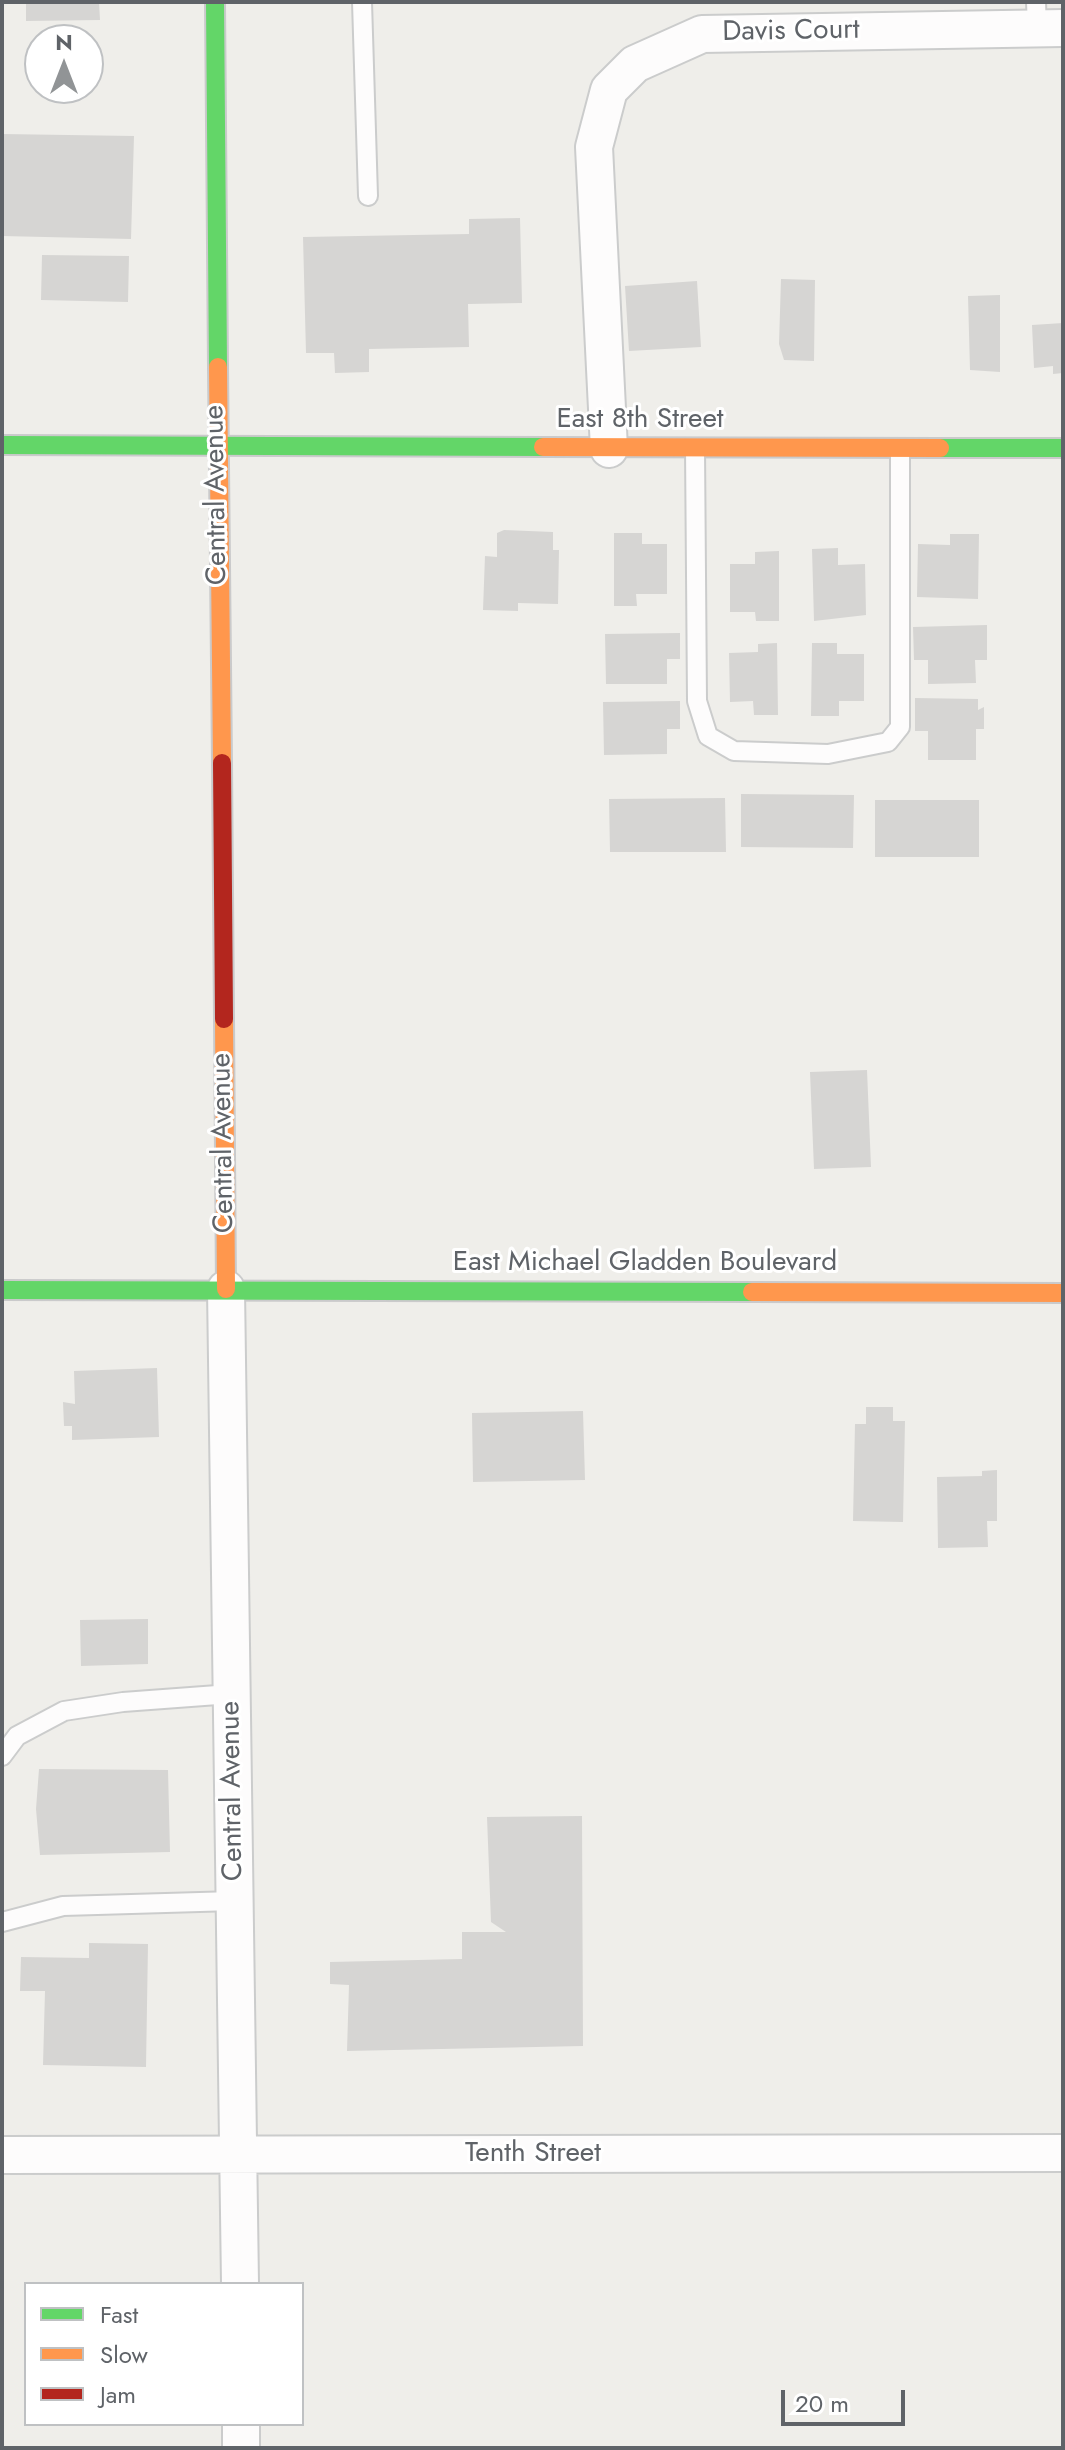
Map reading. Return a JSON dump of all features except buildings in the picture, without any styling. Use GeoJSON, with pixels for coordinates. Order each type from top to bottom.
{"type":"FeatureCollection","features":[{"type":"Feature","properties":{"kind":"street","name":"Central Avenue"},"geometry":{"type":"LineString","coordinates":[[215,2],[226,1289],[240,2282]]}},
{"type":"Feature","properties":{"kind":"street","name":"Davis Court"},"geometry":{"type":"LineString","coordinates":[[609,449],[594,147],[609,90],[635,64],[702,34],[1045,19]]}},
{"type":"Feature","properties":{"kind":"street","name":"East 8th Street"},"geometry":{"type":"LineString","coordinates":[[2,445],[1063,448]]}},
{"type":"Feature","properties":{"kind":"street","name":"East Michael Gladden Boulevard"},"geometry":{"type":"LineString","coordinates":[[2,1290],[1063,1293]]}},
{"type":"Feature","properties":{"kind":"street","name":"Tenth Street"},"geometry":{"type":"LineString","coordinates":[[2,2155],[1063,2153]]}},
{"type":"Feature","properties":{"kind":"street"},"geometry":{"type":"LineString","coordinates":[[241,2426],[241,2448]]}},
{"type":"Feature","properties":{"kind":"lane"},"geometry":{"type":"LineString","coordinates":[[362,2],[368,196]]}},
{"type":"Feature","properties":{"kind":"lane"},"geometry":{"type":"LineString","coordinates":[[695,448],[697,701],[708,736],[734,751],[828,754],[888,742],[900,727],[900,448]]}},
{"type":"Feature","properties":{"kind":"lane"},"geometry":{"type":"LineString","coordinates":[[2,1756],[17,1736],[64,1711],[123,1702],[231,1694]]}},
{"type":"Feature","properties":{"kind":"lane"},"geometry":{"type":"LineString","coordinates":[[2,1922],[63,1906],[234,1901]]}},
{"type":"Feature","properties":{"kind":"traffic: fast"},"geometry":{"type":"LineString","coordinates":[[215,2],[218,367]]}},
{"type":"Feature","properties":{"kind":"traffic: fast"},"geometry":{"type":"LineString","coordinates":[[2,445],[543,447]]}},
{"type":"Feature","properties":{"kind":"traffic: fast"},"geometry":{"type":"LineString","coordinates":[[940,448],[1063,448]]}},
{"type":"Feature","properties":{"kind":"traffic: fast"},"geometry":{"type":"LineString","coordinates":[[2,1290],[752,1292]]}},
{"type":"Feature","properties":{"kind":"traffic: slow"},"geometry":{"type":"LineString","coordinates":[[218,367],[222,763]]}},
{"type":"Feature","properties":{"kind":"traffic: slow"},"geometry":{"type":"LineString","coordinates":[[543,447],[940,448]]}},
{"type":"Feature","properties":{"kind":"traffic: slow"},"geometry":{"type":"LineString","coordinates":[[224,1019],[226,1289]]}},
{"type":"Feature","properties":{"kind":"traffic: slow"},"geometry":{"type":"LineString","coordinates":[[752,1292],[1063,1293]]}},
{"type":"Feature","properties":{"kind":"traffic: jam"},"geometry":{"type":"LineString","coordinates":[[222,763],[224,1019]]}}]}
